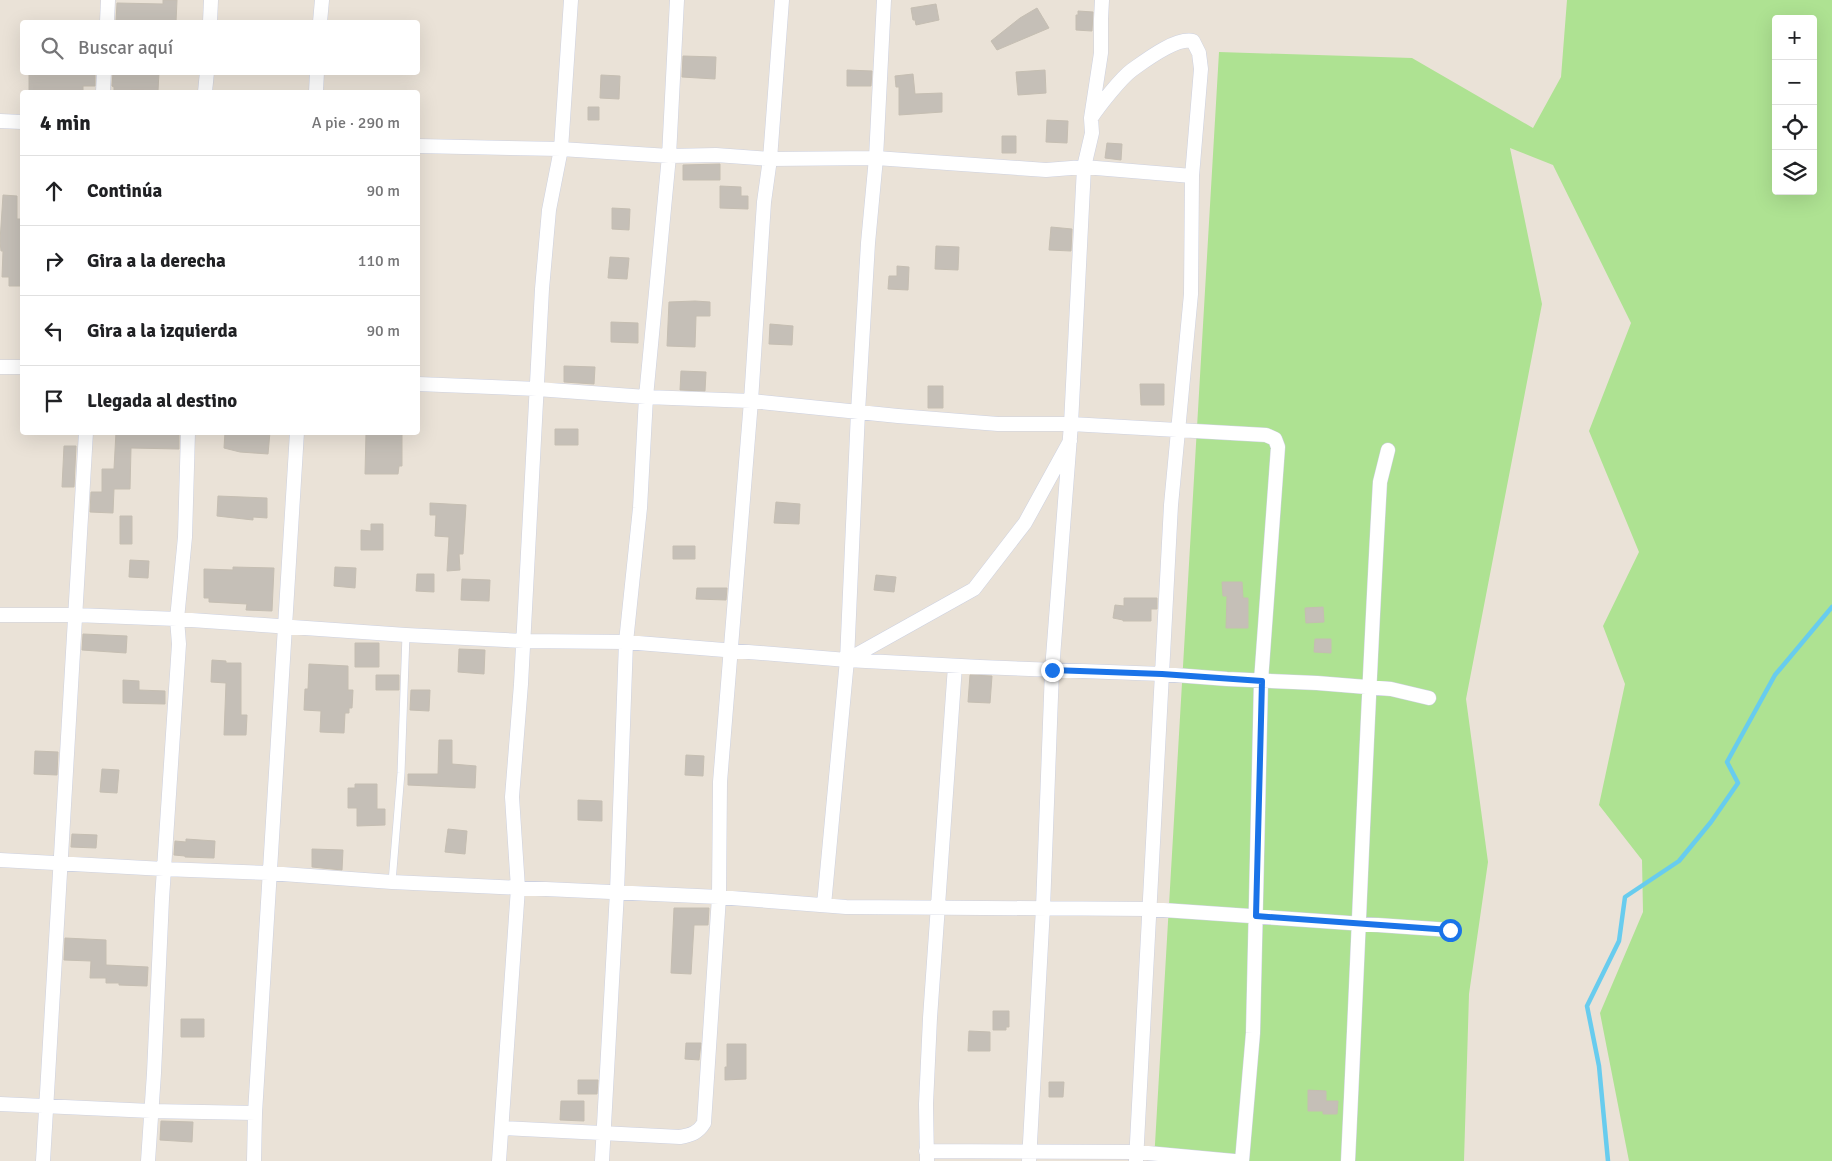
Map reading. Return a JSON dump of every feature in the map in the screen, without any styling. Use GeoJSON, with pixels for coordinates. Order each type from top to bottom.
{"type":"FeatureCollection","features":[{"type":"Feature","properties":{"kind":"street"},"geometry":{"type":"LineString","coordinates":[[107,20],[108,0]]}},
{"type":"Feature","properties":{"kind":"street"},"geometry":{"type":"LineString","coordinates":[[210,20],[211,0]]}},
{"type":"Feature","properties":{"kind":"street"},"geometry":{"type":"LineString","coordinates":[[320,20],[322,0]]}},
{"type":"Feature","properties":{"kind":"street"},"geometry":{"type":"LineString","coordinates":[[499,1161],[518,888],[512,797],[524,641],[544,251],[549,210],[561,149],[571,0]]}},
{"type":"Feature","properties":{"kind":"street"},"geometry":{"type":"LineString","coordinates":[[602,1161],[617,892],[626,642],[640,508],[646,397],[669,156],[677,0]]}},
{"type":"Feature","properties":{"kind":"street"},"geometry":{"type":"LineString","coordinates":[[502,1128],[680,1136],[696,1132],[704,1123],[719,897],[719,810],[751,401],[764,202],[770,160],[782,0]]}},
{"type":"Feature","properties":{"kind":"street"},"geometry":{"type":"LineString","coordinates":[[824,905],[847,660],[858,412],[868,243],[876,158],[884,0]]}},
{"type":"Feature","properties":{"kind":"street"},"geometry":{"type":"LineString","coordinates":[[1029,1156],[1043,908],[1052,670],[1070,441],[1084,167],[1092,133],[1091,118],[1101,53],[1100,19],[1102,0]]}},
{"type":"Feature","properties":{"kind":"street"},"geometry":{"type":"LineString","coordinates":[[1091,118],[1131,71],[1168,46],[1187,40],[1193,41],[1199,53],[1201,69],[1192,176],[1191,294],[1171,505],[1137,1156]]}},
{"type":"Feature","properties":{"kind":"street"},"geometry":{"type":"LineString","coordinates":[[103,90],[104,75]]}},
{"type":"Feature","properties":{"kind":"street"},"geometry":{"type":"LineString","coordinates":[[206,90],[207,75]]}},
{"type":"Feature","properties":{"kind":"street"},"geometry":{"type":"LineString","coordinates":[[316,90],[317,75]]}},
{"type":"Feature","properties":{"kind":"street"},"geometry":{"type":"LineString","coordinates":[[0,121],[20,122]]}},
{"type":"Feature","properties":{"kind":"street"},"geometry":{"type":"LineString","coordinates":[[420,146],[561,149],[669,156],[716,154],[770,160],[876,158],[1046,170],[1084,167],[1192,176]]}},
{"type":"Feature","properties":{"kind":"street"},"geometry":{"type":"LineString","coordinates":[[0,367],[20,368]]}},
{"type":"Feature","properties":{"kind":"street"},"geometry":{"type":"LineString","coordinates":[[420,384],[751,401],[998,424],[1071,424],[1266,434],[1275,439],[1278,447],[1262,681],[1254,1033],[1242,1161]]}},
{"type":"Feature","properties":{"kind":"street"},"geometry":{"type":"LineString","coordinates":[[43,1161],[86,435]]}},
{"type":"Feature","properties":{"kind":"street"},"geometry":{"type":"LineString","coordinates":[[148,1161],[178,644],[176,619],[185,537],[188,435]]}},
{"type":"Feature","properties":{"kind":"street"},"geometry":{"type":"LineString","coordinates":[[254,1161],[269,873],[297,435]]}},
{"type":"Feature","properties":{"kind":"street"},"geometry":{"type":"LineString","coordinates":[[847,660],[974,589],[1025,523],[1070,441]]}},
{"type":"Feature","properties":{"kind":"street"},"geometry":{"type":"LineString","coordinates":[[1348,1161],[1380,482],[1388,450]]}},
{"type":"Feature","properties":{"kind":"street"},"geometry":{"type":"LineString","coordinates":[[0,615],[75,615],[176,619],[406,635],[524,641],[626,642],[847,660],[1162,674],[1369,687],[1391,689],[1429,698]]}},
{"type":"Feature","properties":{"kind":"street"},"geometry":{"type":"LineString","coordinates":[[955,666],[926,1104],[926,1156],[1137,1156],[1234,1161]]}},
{"type":"Feature","properties":{"kind":"street"},"geometry":{"type":"LineString","coordinates":[[0,860],[269,873],[392,882],[719,897],[824,905],[1149,909],[1450,930]]}},
{"type":"Feature","properties":{"kind":"street"},"geometry":{"type":"LineString","coordinates":[[0,1104],[151,1112],[255,1113]]}},
{"type":"Feature","properties":{"kind":"lane"},"geometry":{"type":"LineString","coordinates":[[392,882],[401,773],[406,635]]}},
{"type":"Feature","properties":{"kind":"green space"},"geometry":{"type":"Polygon","coordinates":[[[1567,0],[1832,0],[1832,1161],[1629,1161],[1600,1013],[1643,912],[1642,860],[1599,805],[1625,684],[1603,626],[1639,552],[1589,431],[1631,323],[1553,165],[1510,148],[1542,304],[1466,699],[1488,862],[1469,994],[1464,1161],[1154,1161],[1219,52],[1412,58],[1533,128],[1561,77],[1567,0]]]}},
{"type":"Feature","properties":{"kind":"building"},"geometry":{"type":"Polygon","coordinates":[[[163,0],[177,0],[176,20],[116,20],[117,3],[163,4],[163,0]]]}},
{"type":"Feature","properties":{"kind":"building"},"geometry":{"type":"Polygon","coordinates":[[[936,4],[939,20],[916,25],[911,8],[936,4]]]}},
{"type":"Feature","properties":{"kind":"building"},"geometry":{"type":"Polygon","coordinates":[[[1037,8],[1049,28],[997,50],[991,41],[1020,18],[1037,8]]]}},
{"type":"Feature","properties":{"kind":"building"},"geometry":{"type":"Polygon","coordinates":[[[1078,11],[1093,12],[1092,31],[1076,30],[1076,15],[1078,15],[1078,11]]]}},
{"type":"Feature","properties":{"kind":"building"},"geometry":{"type":"Polygon","coordinates":[[[683,56],[716,57],[715,79],[682,77],[683,56]]]}},
{"type":"Feature","properties":{"kind":"building"},"geometry":{"type":"Polygon","coordinates":[[[847,70],[872,71],[871,86],[847,86],[847,70]]]}},
{"type":"Feature","properties":{"kind":"building"},"geometry":{"type":"Polygon","coordinates":[[[1045,70],[1046,93],[1018,95],[1016,72],[1045,70]]]}},
{"type":"Feature","properties":{"kind":"building"},"geometry":{"type":"Polygon","coordinates":[[[913,74],[915,94],[942,93],[942,112],[899,115],[899,87],[896,87],[895,76],[913,74]]]}},
{"type":"Feature","properties":{"kind":"building"},"geometry":{"type":"Polygon","coordinates":[[[29,75],[95,75],[95,86],[83,86],[83,90],[29,90],[29,75]]]}},
{"type":"Feature","properties":{"kind":"building"},"geometry":{"type":"Polygon","coordinates":[[[113,75],[159,75],[158,90],[114,90],[112,86],[113,75]]]}},
{"type":"Feature","properties":{"kind":"building"},"geometry":{"type":"Polygon","coordinates":[[[601,75],[620,76],[619,99],[600,98],[601,75]]]}},
{"type":"Feature","properties":{"kind":"building"},"geometry":{"type":"Polygon","coordinates":[[[588,107],[599,107],[599,120],[588,120],[588,107]]]}},
{"type":"Feature","properties":{"kind":"building"},"geometry":{"type":"Polygon","coordinates":[[[1047,120],[1068,121],[1067,143],[1046,142],[1047,120]]]}},
{"type":"Feature","properties":{"kind":"building"},"geometry":{"type":"Polygon","coordinates":[[[1002,136],[1016,136],[1016,153],[1002,153],[1002,136]]]}},
{"type":"Feature","properties":{"kind":"building"},"geometry":{"type":"Polygon","coordinates":[[[1107,143],[1122,144],[1121,160],[1105,158],[1107,143]]]}},
{"type":"Feature","properties":{"kind":"building"},"geometry":{"type":"Polygon","coordinates":[[[720,164],[720,180],[683,180],[683,165],[720,164]]]}},
{"type":"Feature","properties":{"kind":"building"},"geometry":{"type":"Polygon","coordinates":[[[720,186],[741,187],[741,196],[748,196],[748,209],[720,208],[720,186]]]}},
{"type":"Feature","properties":{"kind":"building"},"geometry":{"type":"Polygon","coordinates":[[[3,195],[17,196],[17,219],[20,219],[20,286],[9,286],[9,277],[2,277],[3,251],[1,251],[3,195]]]}},
{"type":"Feature","properties":{"kind":"building"},"geometry":{"type":"Polygon","coordinates":[[[612,208],[630,209],[629,230],[612,229],[612,208]]]}},
{"type":"Feature","properties":{"kind":"building"},"geometry":{"type":"Polygon","coordinates":[[[1051,227],[1072,229],[1071,251],[1049,250],[1051,227]]]}},
{"type":"Feature","properties":{"kind":"building"},"geometry":{"type":"Polygon","coordinates":[[[936,246],[959,247],[958,270],[935,269],[936,246]]]}},
{"type":"Feature","properties":{"kind":"building"},"geometry":{"type":"Polygon","coordinates":[[[610,257],[629,258],[627,279],[608,278],[610,257]]]}},
{"type":"Feature","properties":{"kind":"building"},"geometry":{"type":"Polygon","coordinates":[[[897,266],[909,267],[908,290],[888,289],[889,276],[897,276],[897,266]]]}},
{"type":"Feature","properties":{"kind":"building"},"geometry":{"type":"Polygon","coordinates":[[[669,302],[710,302],[710,316],[696,316],[695,347],[667,346],[669,302]]]}},
{"type":"Feature","properties":{"kind":"building"},"geometry":{"type":"Polygon","coordinates":[[[611,322],[638,323],[638,343],[611,342],[611,322]]]}},
{"type":"Feature","properties":{"kind":"building"},"geometry":{"type":"Polygon","coordinates":[[[770,324],[793,326],[792,345],[769,344],[770,324]]]}},
{"type":"Feature","properties":{"kind":"building"},"geometry":{"type":"Polygon","coordinates":[[[564,366],[595,367],[594,384],[564,382],[564,366]]]}},
{"type":"Feature","properties":{"kind":"building"},"geometry":{"type":"Polygon","coordinates":[[[681,371],[706,372],[705,391],[680,390],[681,371]]]}},
{"type":"Feature","properties":{"kind":"building"},"geometry":{"type":"Polygon","coordinates":[[[1140,384],[1164,384],[1164,405],[1141,405],[1140,384]]]}},
{"type":"Feature","properties":{"kind":"building"},"geometry":{"type":"Polygon","coordinates":[[[928,386],[943,386],[943,408],[928,408],[928,386]]]}},
{"type":"Feature","properties":{"kind":"building"},"geometry":{"type":"Polygon","coordinates":[[[555,429],[578,429],[578,445],[555,445],[555,429]]]}},
{"type":"Feature","properties":{"kind":"building"},"geometry":{"type":"Polygon","coordinates":[[[116,435],[179,435],[179,449],[131,448],[130,489],[114,489],[113,513],[90,512],[91,492],[102,492],[102,469],[114,469],[116,435]]]}},
{"type":"Feature","properties":{"kind":"building"},"geometry":{"type":"Polygon","coordinates":[[[225,435],[270,435],[268,454],[240,452],[224,448],[225,435]]]}},
{"type":"Feature","properties":{"kind":"building"},"geometry":{"type":"Polygon","coordinates":[[[366,435],[402,435],[402,466],[399,466],[398,474],[365,474],[366,435]]]}},
{"type":"Feature","properties":{"kind":"building"},"geometry":{"type":"Polygon","coordinates":[[[64,446],[76,446],[74,487],[62,487],[64,446]]]}},
{"type":"Feature","properties":{"kind":"building"},"geometry":{"type":"Polygon","coordinates":[[[218,496],[267,498],[267,518],[253,517],[253,520],[217,516],[218,496]]]}},
{"type":"Feature","properties":{"kind":"building"},"geometry":{"type":"Polygon","coordinates":[[[776,502],[800,504],[799,524],[774,523],[776,502]]]}},
{"type":"Feature","properties":{"kind":"building"},"geometry":{"type":"Polygon","coordinates":[[[430,503],[466,505],[463,554],[459,554],[460,570],[447,571],[449,537],[435,536],[436,515],[430,515],[430,503]]]}},
{"type":"Feature","properties":{"kind":"building"},"geometry":{"type":"Polygon","coordinates":[[[120,516],[132,516],[132,544],[120,544],[120,516]]]}},
{"type":"Feature","properties":{"kind":"building"},"geometry":{"type":"Polygon","coordinates":[[[371,524],[383,524],[383,550],[361,550],[361,530],[371,531],[371,524]]]}},
{"type":"Feature","properties":{"kind":"building"},"geometry":{"type":"Polygon","coordinates":[[[673,546],[695,546],[695,559],[673,559],[673,546]]]}},
{"type":"Feature","properties":{"kind":"building"},"geometry":{"type":"Polygon","coordinates":[[[130,560],[149,561],[148,578],[129,577],[130,560]]]}},
{"type":"Feature","properties":{"kind":"building"},"geometry":{"type":"Polygon","coordinates":[[[233,567],[274,568],[272,611],[246,610],[247,604],[209,602],[209,598],[204,598],[204,569],[233,570],[233,567]]]}},
{"type":"Feature","properties":{"kind":"building"},"geometry":{"type":"Polygon","coordinates":[[[335,567],[356,568],[355,588],[334,586],[335,567]]]}},
{"type":"Feature","properties":{"kind":"building"},"geometry":{"type":"Polygon","coordinates":[[[417,574],[434,574],[434,592],[416,591],[417,574]]]}},
{"type":"Feature","properties":{"kind":"building"},"geometry":{"type":"Polygon","coordinates":[[[876,575],[896,577],[894,592],[874,590],[876,575]]]}},
{"type":"Feature","properties":{"kind":"building"},"geometry":{"type":"Polygon","coordinates":[[[462,579],[490,580],[489,601],[461,600],[462,579]]]}},
{"type":"Feature","properties":{"kind":"building"},"geometry":{"type":"Polygon","coordinates":[[[1222,582],[1242,582],[1243,598],[1248,598],[1248,628],[1226,628],[1227,596],[1223,596],[1222,582]]]}},
{"type":"Feature","properties":{"kind":"building"},"geometry":{"type":"Polygon","coordinates":[[[697,588],[727,588],[726,600],[696,599],[697,588]]]}},
{"type":"Feature","properties":{"kind":"building"},"geometry":{"type":"Polygon","coordinates":[[[1124,598],[1157,598],[1157,609],[1151,609],[1151,621],[1123,621],[1113,618],[1115,605],[1124,606],[1124,598]]]}},
{"type":"Feature","properties":{"kind":"building"},"geometry":{"type":"Polygon","coordinates":[[[1323,607],[1324,622],[1306,623],[1305,608],[1323,607]]]}},
{"type":"Feature","properties":{"kind":"building"},"geometry":{"type":"Polygon","coordinates":[[[83,634],[127,636],[126,653],[82,650],[83,634]]]}},
{"type":"Feature","properties":{"kind":"building"},"geometry":{"type":"Polygon","coordinates":[[[1315,639],[1331,639],[1331,653],[1314,652],[1315,639]]]}},
{"type":"Feature","properties":{"kind":"building"},"geometry":{"type":"Polygon","coordinates":[[[355,643],[379,643],[379,667],[355,667],[355,643]]]}},
{"type":"Feature","properties":{"kind":"building"},"geometry":{"type":"Polygon","coordinates":[[[459,649],[485,650],[484,674],[458,672],[459,649]]]}},
{"type":"Feature","properties":{"kind":"building"},"geometry":{"type":"Polygon","coordinates":[[[212,660],[226,661],[226,663],[241,663],[241,715],[247,715],[246,735],[224,735],[226,683],[211,682],[212,660]]]}},
{"type":"Feature","properties":{"kind":"building"},"geometry":{"type":"Polygon","coordinates":[[[309,664],[348,666],[348,690],[353,690],[352,708],[349,708],[349,713],[345,713],[344,733],[320,732],[321,711],[304,710],[305,689],[308,689],[309,664]]]}},
{"type":"Feature","properties":{"kind":"building"},"geometry":{"type":"Polygon","coordinates":[[[376,675],[399,675],[399,690],[376,690],[376,675]]]}},
{"type":"Feature","properties":{"kind":"building"},"geometry":{"type":"Polygon","coordinates":[[[970,675],[992,676],[990,703],[968,702],[970,675]]]}},
{"type":"Feature","properties":{"kind":"building"},"geometry":{"type":"Polygon","coordinates":[[[123,680],[139,681],[139,690],[165,691],[165,704],[123,703],[123,680]]]}},
{"type":"Feature","properties":{"kind":"building"},"geometry":{"type":"Polygon","coordinates":[[[411,690],[430,690],[429,711],[410,710],[411,690]]]}},
{"type":"Feature","properties":{"kind":"building"},"geometry":{"type":"Polygon","coordinates":[[[439,740],[452,740],[452,764],[476,766],[475,788],[408,785],[408,774],[438,774],[439,740]]]}},
{"type":"Feature","properties":{"kind":"building"},"geometry":{"type":"Polygon","coordinates":[[[35,751],[58,752],[57,775],[34,774],[35,751]]]}},
{"type":"Feature","properties":{"kind":"building"},"geometry":{"type":"Polygon","coordinates":[[[686,755],[704,756],[703,776],[685,775],[686,755]]]}},
{"type":"Feature","properties":{"kind":"building"},"geometry":{"type":"Polygon","coordinates":[[[102,769],[119,770],[117,793],[100,792],[102,769]]]}},
{"type":"Feature","properties":{"kind":"building"},"geometry":{"type":"Polygon","coordinates":[[[355,784],[377,784],[377,809],[385,809],[385,825],[357,826],[357,808],[348,808],[348,788],[355,788],[355,784]]]}},
{"type":"Feature","properties":{"kind":"building"},"geometry":{"type":"Polygon","coordinates":[[[578,800],[602,801],[602,821],[578,820],[578,800]]]}},
{"type":"Feature","properties":{"kind":"building"},"geometry":{"type":"Polygon","coordinates":[[[448,829],[467,831],[465,854],[445,852],[448,829]]]}},
{"type":"Feature","properties":{"kind":"building"},"geometry":{"type":"Polygon","coordinates":[[[72,834],[97,835],[96,848],[71,847],[72,834]]]}},
{"type":"Feature","properties":{"kind":"building"},"geometry":{"type":"Polygon","coordinates":[[[186,839],[215,841],[214,858],[174,855],[175,841],[186,842],[186,839]]]}},
{"type":"Feature","properties":{"kind":"building"},"geometry":{"type":"Polygon","coordinates":[[[312,849],[343,850],[342,870],[312,867],[312,849]]]}},
{"type":"Feature","properties":{"kind":"building"},"geometry":{"type":"Polygon","coordinates":[[[674,908],[709,908],[708,925],[694,925],[691,974],[671,973],[674,908]]]}},
{"type":"Feature","properties":{"kind":"building"},"geometry":{"type":"Polygon","coordinates":[[[65,938],[106,940],[106,965],[148,967],[147,986],[119,985],[119,983],[106,983],[106,978],[90,978],[91,961],[64,960],[65,938]]]}},
{"type":"Feature","properties":{"kind":"building"},"geometry":{"type":"Polygon","coordinates":[[[993,1011],[1009,1011],[1009,1027],[1006,1027],[1006,1030],[993,1030],[993,1011]]]}},
{"type":"Feature","properties":{"kind":"building"},"geometry":{"type":"Polygon","coordinates":[[[181,1019],[204,1019],[204,1037],[181,1037],[181,1019]]]}},
{"type":"Feature","properties":{"kind":"building"},"geometry":{"type":"Polygon","coordinates":[[[969,1031],[990,1032],[990,1051],[968,1051],[969,1031]]]}},
{"type":"Feature","properties":{"kind":"building"},"geometry":{"type":"Polygon","coordinates":[[[686,1043],[701,1043],[699,1060],[685,1059],[686,1043]]]}},
{"type":"Feature","properties":{"kind":"building"},"geometry":{"type":"Polygon","coordinates":[[[727,1044],[746,1044],[746,1079],[725,1080],[727,1044]]]}},
{"type":"Feature","properties":{"kind":"building"},"geometry":{"type":"Polygon","coordinates":[[[578,1080],[598,1080],[597,1094],[578,1094],[578,1080]]]}},
{"type":"Feature","properties":{"kind":"building"},"geometry":{"type":"Polygon","coordinates":[[[1049,1082],[1064,1082],[1063,1097],[1049,1097],[1049,1082]]]}},
{"type":"Feature","properties":{"kind":"building"},"geometry":{"type":"Polygon","coordinates":[[[1308,1090],[1326,1091],[1326,1101],[1338,1101],[1337,1114],[1323,1114],[1323,1111],[1308,1111],[1308,1090]]]}},
{"type":"Feature","properties":{"kind":"building"},"geometry":{"type":"Polygon","coordinates":[[[561,1101],[584,1101],[584,1121],[560,1120],[561,1101]]]}},
{"type":"Feature","properties":{"kind":"building"},"geometry":{"type":"Polygon","coordinates":[[[161,1121],[193,1122],[192,1142],[160,1140],[161,1121]]]}},
{"type":"Feature","properties":{"kind":"waterway"},"geometry":{"type":"LineString","coordinates":[[1608,1161],[1599,1066],[1587,1006],[1619,941],[1625,897],[1679,861],[1711,822],[1738,783],[1727,762],[1775,675],[1832,607]]}},
{"type":"Feature","properties":{"kind":"route"},"geometry":{"type":"LineString","coordinates":[[1052,670],[1162,674],[1262,681],[1256,916],[1450,930]]}}]}
